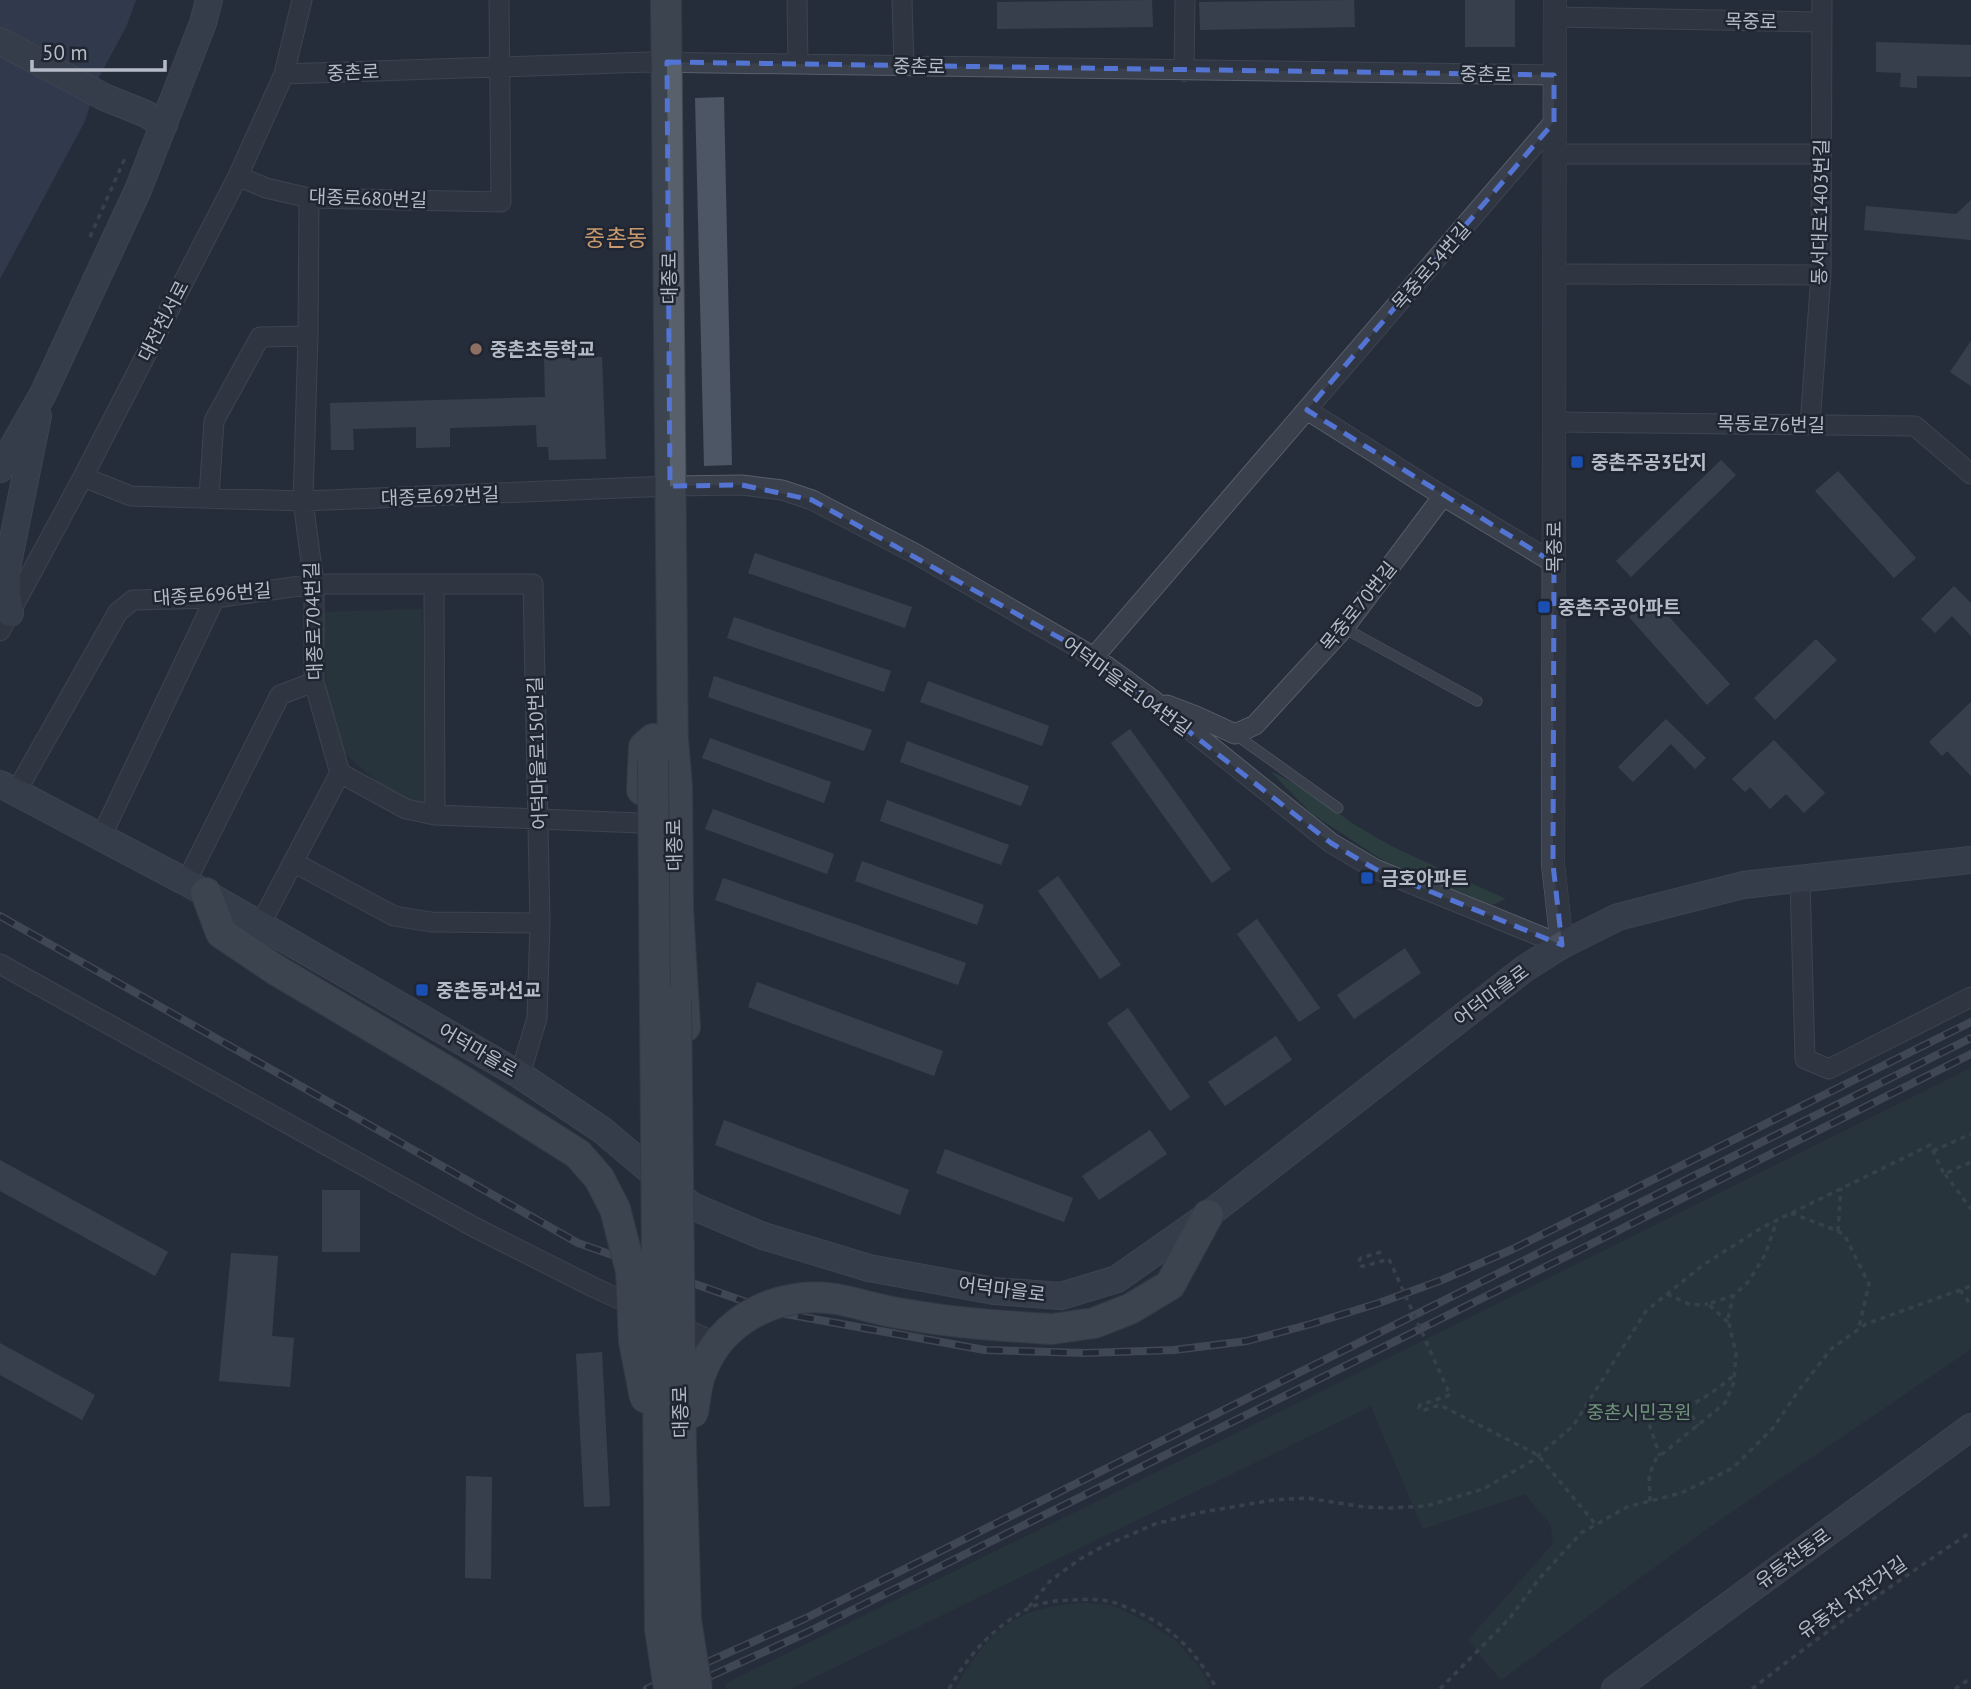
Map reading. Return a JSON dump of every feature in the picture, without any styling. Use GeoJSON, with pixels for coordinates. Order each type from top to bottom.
{"type":"FeatureCollection","features":[{"type":"Feature","properties":{"kind":"main road"},"geometry":{"type":"LineString","coordinates":[[0,469],[43,394],[138,190],[203,23],[209,0]]}},
{"type":"Feature","properties":{"kind":"main road","name":"대종로"},"geometry":{"type":"LineString","coordinates":[[649,0],[658,62]]}},
{"type":"Feature","properties":{"kind":"main road","name":"대종로"},"geometry":{"type":"LineString","coordinates":[[666,0],[658,62],[669,1449],[660,1629],[668,1689]]}},
{"type":"Feature","properties":{"kind":"main road"},"geometry":{"type":"LineString","coordinates":[[0,41],[104,97],[146,114],[164,125]]}},
{"type":"Feature","properties":{"kind":"main road"},"geometry":{"type":"LineString","coordinates":[[5,622],[7,568],[43,394]]}},
{"type":"Feature","properties":{"kind":"main road"},"geometry":{"type":"LineString","coordinates":[[642,1165],[640,823],[644,747],[663,749],[677,786],[678,909],[692,1206]]}},
{"type":"Feature","properties":{"kind":"main road","name":"어덕마을로"},"geometry":{"type":"LineString","coordinates":[[8,788],[196,888],[520,1075],[602,1130],[692,1206],[763,1236],[869,1268],[994,1291],[1061,1296],[1117,1279],[1208,1215],[1524,969],[1562,945],[1618,917],[1743,886],[1971,860]]}},
{"type":"Feature","properties":{"kind":"main road"},"geometry":{"type":"LineString","coordinates":[[196,888],[221,933],[276,971],[578,1154],[599,1178],[615,1209],[632,1271],[634,1341],[644,1394],[669,1449],[692,1417],[700,1376],[713,1350],[729,1330],[749,1315],[771,1304],[798,1297],[835,1299],[901,1314],[971,1324],[1052,1329],[1094,1323],[1130,1309],[1170,1284],[1208,1215]]}},
{"type":"Feature","properties":{"kind":"main road","name":"유등천동로"},"geometry":{"type":"LineString","coordinates":[[1615,1689],[1971,1427]]}},
{"type":"Feature","properties":{"kind":"main road","name":"대종로"},"geometry":{"type":"LineString","coordinates":[[669,1449],[686,1620],[696,1689]]}},
{"type":"Feature","properties":{"kind":"street","name":"대전천서로"},"geometry":{"type":"LineString","coordinates":[[5,622],[83,477],[237,176],[284,74],[302,0]]}},
{"type":"Feature","properties":{"kind":"street"},"geometry":{"type":"LineString","coordinates":[[499,0],[499,68]]}},
{"type":"Feature","properties":{"kind":"street"},"geometry":{"type":"LineString","coordinates":[[797,0],[798,64]]}},
{"type":"Feature","properties":{"kind":"street"},"geometry":{"type":"LineString","coordinates":[[902,0],[904,66]]}},
{"type":"Feature","properties":{"kind":"street"},"geometry":{"type":"LineString","coordinates":[[1184,71],[1185,0]]}},
{"type":"Feature","properties":{"kind":"street","name":"동서대로1403번길"},"geometry":{"type":"LineString","coordinates":[[1810,424],[1821,275],[1822,0]]}},
{"type":"Feature","properties":{"kind":"street","name":"목중로"},"geometry":{"type":"LineString","coordinates":[[1562,945],[1553,864],[1555,9],[1822,22]]}},
{"type":"Feature","properties":{"kind":"street","name":"중촌로"},"geometry":{"type":"LineString","coordinates":[[284,74],[658,62],[1554,75]]}},
{"type":"Feature","properties":{"kind":"street","name":"대종로680번길"},"geometry":{"type":"LineString","coordinates":[[237,176],[266,188],[309,198],[501,202],[499,68]]}},
{"type":"Feature","properties":{"kind":"street","name":"목중로54번길"},"geometry":{"type":"LineString","coordinates":[[1094,657],[1554,122]]}},
{"type":"Feature","properties":{"kind":"street"},"geometry":{"type":"LineString","coordinates":[[1554,154],[1821,154]]}},
{"type":"Feature","properties":{"kind":"street","name":"대종로704번길"},"geometry":{"type":"LineString","coordinates":[[309,198],[303,501],[314,584],[314,682],[340,773]]}},
{"type":"Feature","properties":{"kind":"street"},"geometry":{"type":"LineString","coordinates":[[1554,274],[1821,275]]}},
{"type":"Feature","properties":{"kind":"street"},"geometry":{"type":"LineString","coordinates":[[209,497],[214,421],[260,337],[308,336]]}},
{"type":"Feature","properties":{"kind":"street"},"geometry":{"type":"LineString","coordinates":[[1307,410],[1554,562]]}},
{"type":"Feature","properties":{"kind":"street","name":"목동로76번길"},"geometry":{"type":"LineString","coordinates":[[1554,422],[1915,426],[1971,474]]}},
{"type":"Feature","properties":{"kind":"street","name":"대종로692번길"},"geometry":{"type":"LineString","coordinates":[[83,477],[131,496],[303,501],[661,487]]}},
{"type":"Feature","properties":{"kind":"street","name":"어덕마을로104번길"},"geometry":{"type":"LineString","coordinates":[[661,487],[742,485],[782,491],[812,500],[916,554],[1094,657],[1153,700],[1331,843],[1375,870],[1562,945]]}},
{"type":"Feature","properties":{"kind":"street","name":"목중로70번길"},"geometry":{"type":"LineString","coordinates":[[1235,734],[1255,725],[1344,628],[1443,496]]}},
{"type":"Feature","properties":{"kind":"street","name":"대종로696번길"},"geometry":{"type":"LineString","coordinates":[[8,788],[118,612],[133,600],[215,598],[314,584],[533,584]]}},
{"type":"Feature","properties":{"kind":"street"},"geometry":{"type":"LineString","coordinates":[[434,584],[435,815]]}},
{"type":"Feature","properties":{"kind":"street","name":"어덕마을로150번길"},"geometry":{"type":"LineString","coordinates":[[520,1075],[537,1018],[540,923],[533,584]]}},
{"type":"Feature","properties":{"kind":"street"},"geometry":{"type":"LineString","coordinates":[[101,837],[215,598]]}},
{"type":"Feature","properties":{"kind":"street"},"geometry":{"type":"LineString","coordinates":[[196,888],[280,695],[314,682]]}},
{"type":"Feature","properties":{"kind":"street"},"geometry":{"type":"LineString","coordinates":[[1153,700],[1235,734]]}},
{"type":"Feature","properties":{"kind":"street"},"geometry":{"type":"LineString","coordinates":[[260,925],[340,773],[406,809],[435,815],[640,823]]}},
{"type":"Feature","properties":{"kind":"street"},"geometry":{"type":"LineString","coordinates":[[293,862],[394,916],[431,922],[540,923]]}},
{"type":"Feature","properties":{"kind":"street"},"geometry":{"type":"LineString","coordinates":[[1800,880],[1805,1059],[1829,1069],[1971,997]]}},
{"type":"Feature","properties":{"kind":"street"},"geometry":{"type":"LineString","coordinates":[[0,964],[474,1227],[593,1287],[706,1338]]}},
{"type":"Feature","properties":{"kind":"lane"},"geometry":{"type":"LineString","coordinates":[[1344,628],[1477,701]]}},
{"type":"Feature","properties":{"kind":"lane"},"geometry":{"type":"LineString","coordinates":[[1235,734],[1338,808]]}},
{"type":"Feature","properties":{"kind":"path"},"geometry":{"type":"LineString","coordinates":[[1933,1151],[1971,1134]]}},
{"type":"Feature","properties":{"kind":"path"},"geometry":{"type":"LineString","coordinates":[[949,1689],[967,1660],[988,1636],[1029,1607],[1050,1581],[1080,1559],[1155,1524],[1197,1513],[1307,1498],[1364,1507],[1426,1506],[1483,1489],[1538,1455],[1573,1426],[1646,1311],[1703,1265],[1763,1227],[1930,1145],[1944,1174],[1971,1209]]}},
{"type":"Feature","properties":{"kind":"path"},"geometry":{"type":"LineString","coordinates":[[1944,1174],[1971,1162]]}},
{"type":"Feature","properties":{"kind":"path"},"geometry":{"type":"LineString","coordinates":[[1838,1231],[1842,1188]]}},
{"type":"Feature","properties":{"kind":"path"},"geometry":{"type":"LineString","coordinates":[[1791,1213],[1845,1236],[1869,1284],[1858,1329]]}},
{"type":"Feature","properties":{"kind":"path"},"geometry":{"type":"LineString","coordinates":[[1667,1294],[1691,1304],[1709,1304],[1733,1296],[1749,1280],[1765,1255],[1777,1220]]}},
{"type":"Feature","properties":{"kind":"path"},"geometry":{"type":"LineString","coordinates":[[1381,1252],[1361,1258],[1358,1262],[1365,1266],[1389,1259],[1450,1395],[1420,1405],[1419,1408],[1424,1410],[1440,1405],[1538,1455],[1596,1525]]}},
{"type":"Feature","properties":{"kind":"path"},"geometry":{"type":"LineString","coordinates":[[1440,1689],[1509,1619],[1539,1579],[1581,1533],[1626,1507],[1681,1493],[1733,1468],[1773,1428],[1798,1390],[1831,1349],[1866,1324],[1971,1286]]}},
{"type":"Feature","properties":{"kind":"path"},"geometry":{"type":"LineString","coordinates":[[1960,1289],[1971,1306]]}},
{"type":"Feature","properties":{"kind":"path"},"geometry":{"type":"LineString","coordinates":[[1650,1501],[1649,1475],[1656,1460],[1725,1403],[1734,1382],[1736,1353],[1728,1319],[1733,1296]]}},
{"type":"Feature","properties":{"kind":"path"},"geometry":{"type":"LineString","coordinates":[[1709,1304],[1729,1324]]}},
{"type":"Feature","properties":{"kind":"path"},"geometry":{"type":"LineString","coordinates":[[1588,1402],[1633,1414],[1660,1415],[1687,1407],[1714,1392],[1734,1374]]}},
{"type":"Feature","properties":{"kind":"path"},"geometry":{"type":"LineString","coordinates":[[1687,1407],[1698,1426]]}},
{"type":"Feature","properties":{"kind":"path"},"geometry":{"type":"LineString","coordinates":[[1646,1415],[1660,1456]]}},
{"type":"Feature","properties":{"kind":"path","name":"유동천 자전거길"},"geometry":{"type":"LineString","coordinates":[[1752,1689],[1886,1588],[1971,1532]]}},
{"type":"Feature","properties":{"kind":"path"},"geometry":{"type":"LineString","coordinates":[[1029,1607],[1062,1600],[1094,1599],[1115,1602],[1146,1616],[1178,1636],[1203,1665],[1217,1689]]}},
{"type":"Feature","properties":{"kind":"path"},"geometry":{"type":"LineString","coordinates":[[1955,1689],[1971,1678]]}},
{"type":"Feature","properties":{"kind":"highlighted area"},"geometry":{"type":"Polygon","coordinates":[[[667,62],[1554,75],[1554,122],[1307,410],[1554,563],[1553,864],[1562,945],[1375,869],[1331,843],[1094,657],[812,500],[742,485],[670,486],[667,62]]]}},
{"type":"Feature","properties":{"kind":"green space"},"geometry":{"type":"Polygon","coordinates":[[[422,609],[427,808],[379,783],[340,749],[327,696],[323,612],[422,609]]]}},
{"type":"Feature","properties":{"kind":"green space"},"geometry":{"type":"Polygon","coordinates":[[[1270,771],[1302,787],[1355,825],[1393,847],[1506,899],[1492,905],[1384,861],[1312,814],[1270,771]]]}},
{"type":"Feature","properties":{"kind":"green space","name":"중촌시민공원"},"geometry":{"type":"Polygon","coordinates":[[[1971,1068],[1971,1349],[1705,1530],[1501,1680],[1468,1640],[1553,1544],[1551,1525],[1525,1494],[1423,1529],[1371,1406],[790,1689],[726,1689],[725,1684],[1971,1068]]]}},
{"type":"Feature","properties":{"kind":"green space"},"geometry":{"type":"Polygon","coordinates":[[[1087,1603],[1113,1606],[1143,1620],[1175,1640],[1199,1667],[1211,1689],[956,1689],[969,1665],[987,1643],[1020,1617],[1039,1610],[1087,1603]]]}},
{"type":"Feature","properties":{"kind":"water"},"geometry":{"type":"Polygon","coordinates":[[[0,0],[136,0],[126,27],[99,77],[85,121],[0,279],[0,0]]]}},
{"type":"Feature","properties":{"kind":"building"},"geometry":{"type":"Polygon","coordinates":[[[1152,0],[1153,27],[997,29],[997,2],[1152,0]]]}},
{"type":"Feature","properties":{"kind":"building"},"geometry":{"type":"Polygon","coordinates":[[[1354,0],[1355,27],[1200,30],[1199,2],[1354,0]]]}},
{"type":"Feature","properties":{"kind":"building"},"geometry":{"type":"Polygon","coordinates":[[[1465,0],[1515,0],[1515,47],[1465,47],[1465,0]]]}},
{"type":"Feature","properties":{"kind":"building"},"geometry":{"type":"Polygon","coordinates":[[[1876,42],[1971,45],[1971,77],[1917,76],[1917,88],[1900,87],[1901,73],[1876,72],[1876,42]]]}},
{"type":"Feature","properties":{"kind":"building"},"geometry":{"type":"Polygon","coordinates":[[[724,97],[732,465],[704,466],[695,98],[724,97]]]}},
{"type":"Feature","properties":{"kind":"building"},"geometry":{"type":"Polygon","coordinates":[[[1971,200],[1971,240],[1864,230],[1866,206],[1956,214],[1971,200]]]}},
{"type":"Feature","properties":{"kind":"building"},"geometry":{"type":"Polygon","coordinates":[[[1971,341],[1971,386],[1950,372],[1971,341]]]}},
{"type":"Feature","properties":{"kind":"building"},"geometry":{"type":"Polygon","coordinates":[[[602,357],[606,459],[549,460],[548,447],[537,447],[536,425],[450,428],[450,447],[416,448],[416,427],[353,429],[354,450],[331,450],[330,403],[545,397],[544,359],[602,357]]]}},
{"type":"Feature","properties":{"kind":"building"},"geometry":{"type":"Polygon","coordinates":[[[1721,460],[1736,475],[1631,577],[1616,561],[1721,460]]]}},
{"type":"Feature","properties":{"kind":"building"},"geometry":{"type":"Polygon","coordinates":[[[1838,471],[1916,558],[1894,578],[1815,491],[1838,471]]]}},
{"type":"Feature","properties":{"kind":"building"},"geometry":{"type":"Polygon","coordinates":[[[755,553],[912,607],[905,628],[748,573],[755,553]]]}},
{"type":"Feature","properties":{"kind":"building"},"geometry":{"type":"Polygon","coordinates":[[[1954,586],[1971,603],[1971,636],[1952,616],[1935,633],[1921,619],[1954,586]]]}},
{"type":"Feature","properties":{"kind":"building"},"geometry":{"type":"Polygon","coordinates":[[[1651,597],[1730,684],[1707,705],[1629,617],[1651,597]]]}},
{"type":"Feature","properties":{"kind":"building"},"geometry":{"type":"Polygon","coordinates":[[[734,617],[891,671],[884,692],[727,638],[734,617]]]}},
{"type":"Feature","properties":{"kind":"building"},"geometry":{"type":"Polygon","coordinates":[[[1816,639],[1837,660],[1775,720],[1754,698],[1816,639]]]}},
{"type":"Feature","properties":{"kind":"building"},"geometry":{"type":"Polygon","coordinates":[[[714,676],[872,730],[864,751],[708,697],[714,676]]]}},
{"type":"Feature","properties":{"kind":"building"},"geometry":{"type":"Polygon","coordinates":[[[928,681],[1049,726],[1042,746],[920,702],[928,681]]]}},
{"type":"Feature","properties":{"kind":"building"},"geometry":{"type":"Polygon","coordinates":[[[1971,702],[1971,776],[1947,751],[1942,756],[1929,742],[1971,702]]]}},
{"type":"Feature","properties":{"kind":"building"},"geometry":{"type":"Polygon","coordinates":[[[1666,719],[1706,758],[1695,769],[1671,744],[1633,782],[1618,767],[1666,719]]]}},
{"type":"Feature","properties":{"kind":"building"},"geometry":{"type":"Polygon","coordinates":[[[1130,729],[1231,869],[1212,883],[1111,743],[1130,729]]]}},
{"type":"Feature","properties":{"kind":"building"},"geometry":{"type":"Polygon","coordinates":[[[710,738],[831,782],[824,803],[702,758],[710,738]]]}},
{"type":"Feature","properties":{"kind":"building"},"geometry":{"type":"Polygon","coordinates":[[[1774,740],[1825,793],[1804,813],[1786,794],[1770,809],[1750,787],[1745,792],[1732,779],[1774,740]]]}},
{"type":"Feature","properties":{"kind":"building"},"geometry":{"type":"Polygon","coordinates":[[[907,741],[1029,786],[1021,806],[900,762],[907,741]]]}},
{"type":"Feature","properties":{"kind":"building"},"geometry":{"type":"Polygon","coordinates":[[[887,800],[1009,845],[1001,865],[880,821],[887,800]]]}},
{"type":"Feature","properties":{"kind":"building"},"geometry":{"type":"Polygon","coordinates":[[[713,809],[834,854],[827,874],[705,829],[713,809]]]}},
{"type":"Feature","properties":{"kind":"building"},"geometry":{"type":"Polygon","coordinates":[[[862,861],[984,905],[977,925],[855,881],[862,861]]]}},
{"type":"Feature","properties":{"kind":"building"},"geometry":{"type":"Polygon","coordinates":[[[1058,876],[1121,965],[1100,979],[1038,891],[1058,876]]]}},
{"type":"Feature","properties":{"kind":"building"},"geometry":{"type":"Polygon","coordinates":[[[723,878],[966,963],[958,985],[715,900],[723,878]]]}},
{"type":"Feature","properties":{"kind":"building"},"geometry":{"type":"Polygon","coordinates":[[[1257,919],[1320,1008],[1299,1022],[1237,934],[1257,919]]]}},
{"type":"Feature","properties":{"kind":"building"},"geometry":{"type":"Polygon","coordinates":[[[1405,948],[1421,973],[1354,1019],[1337,995],[1405,948]]]}},
{"type":"Feature","properties":{"kind":"building"},"geometry":{"type":"Polygon","coordinates":[[[757,982],[943,1051],[934,1076],[748,1007],[757,982]]]}},
{"type":"Feature","properties":{"kind":"building"},"geometry":{"type":"Polygon","coordinates":[[[1128,1008],[1190,1097],[1170,1111],[1107,1023],[1128,1008]]]}},
{"type":"Feature","properties":{"kind":"building"},"geometry":{"type":"Polygon","coordinates":[[[1276,1036],[1292,1060],[1225,1106],[1208,1082],[1276,1036]]]}},
{"type":"Feature","properties":{"kind":"building"},"geometry":{"type":"Polygon","coordinates":[[[724,1120],[909,1190],[900,1215],[715,1145],[724,1120]]]}},
{"type":"Feature","properties":{"kind":"building"},"geometry":{"type":"Polygon","coordinates":[[[1150,1130],[1167,1154],[1099,1200],[1082,1176],[1150,1130]]]}},
{"type":"Feature","properties":{"kind":"building"},"geometry":{"type":"Polygon","coordinates":[[[945,1149],[1073,1198],[1064,1222],[936,1173],[945,1149]]]}},
{"type":"Feature","properties":{"kind":"building"},"geometry":{"type":"Polygon","coordinates":[[[0,1160],[168,1252],[155,1276],[0,1191],[0,1160]]]}},
{"type":"Feature","properties":{"kind":"building"},"geometry":{"type":"Polygon","coordinates":[[[322,1190],[360,1190],[360,1252],[322,1252],[322,1190]]]}},
{"type":"Feature","properties":{"kind":"building"},"geometry":{"type":"Polygon","coordinates":[[[231,1253],[278,1256],[272,1336],[294,1338],[290,1387],[219,1381],[231,1253]]]}},
{"type":"Feature","properties":{"kind":"building"},"geometry":{"type":"Polygon","coordinates":[[[0,1343],[95,1395],[82,1420],[0,1375],[0,1343]]]}},
{"type":"Feature","properties":{"kind":"building"},"geometry":{"type":"Polygon","coordinates":[[[602,1352],[610,1506],[584,1507],[576,1354],[602,1352]]]}},
{"type":"Feature","properties":{"kind":"building"},"geometry":{"type":"Polygon","coordinates":[[[466,1476],[492,1477],[491,1579],[465,1578],[466,1476]]]}},
{"type":"Feature","properties":{"kind":"railway"},"geometry":{"type":"LineString","coordinates":[[0,916],[578,1243],[775,1312],[985,1350],[1085,1353],[1174,1350],[1247,1341],[1379,1303],[1442,1280],[1513,1249],[1971,1022]]}},
{"type":"Feature","properties":{"kind":"railway"},"geometry":{"type":"LineString","coordinates":[[647,1689],[804,1619],[1971,1038]]}},
{"type":"Feature","properties":{"kind":"railway"},"geometry":{"type":"LineString","coordinates":[[682,1689],[808,1632],[1971,1054]]}},
{"type":"Feature","properties":{"kind":"place","name":"중촌초등학교"},"geometry":{"type":"Point","coordinates":[476,349]}},
{"type":"Feature","properties":{"kind":"place","name":"중촌주공3단지"},"geometry":{"type":"Point","coordinates":[1577,462]}},
{"type":"Feature","properties":{"kind":"place","name":"중촌주공아파트"},"geometry":{"type":"Point","coordinates":[1544,607]}},
{"type":"Feature","properties":{"kind":"place","name":"금호아파트"},"geometry":{"type":"Point","coordinates":[1367,878]}},
{"type":"Feature","properties":{"kind":"place","name":"중촌동과선교"},"geometry":{"type":"Point","coordinates":[422,990]}},
{"type":"Feature","properties":{"kind":"district","name":"중촌동"},"geometry":{"type":"Point","coordinates":[616,237]}}]}
